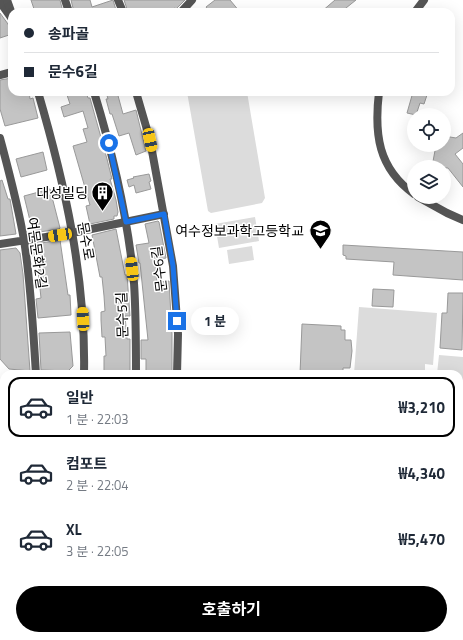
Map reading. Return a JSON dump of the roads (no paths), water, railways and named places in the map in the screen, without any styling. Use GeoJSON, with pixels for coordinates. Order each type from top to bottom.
{"type":"FeatureCollection","features":[{"type":"Feature","properties":{"kind":"street"},"geometry":{"type":"LineString","coordinates":[[185,8],[192,0]]}},
{"type":"Feature","properties":{"kind":"street"},"geometry":{"type":"LineString","coordinates":[[0,2],[8,13]]}},
{"type":"Feature","properties":{"kind":"street","name":"문수로"},"geometry":{"type":"LineString","coordinates":[[39,96],[62,180],[79,274],[84,370]]}},
{"type":"Feature","properties":{"kind":"street","name":"문수5길"},"geometry":{"type":"LineString","coordinates":[[95,96],[112,156],[126,222],[134,284],[136,370]]}},
{"type":"Feature","properties":{"kind":"street","name":"문수6길"},"geometry":{"type":"LineString","coordinates":[[137,96],[150,140],[174,278],[178,370]]}},
{"type":"Feature","properties":{"kind":"street"},"geometry":{"type":"LineString","coordinates":[[378,96],[377,107],[378,136],[384,159],[394,176],[407,189]]}},
{"type":"Feature","properties":{"kind":"street","name":"여문문화2길"},"geometry":{"type":"LineString","coordinates":[[0,138],[17,204],[24,240],[32,312],[36,370]]}},
{"type":"Feature","properties":{"kind":"street"},"geometry":{"type":"LineString","coordinates":[[431,204],[463,220]]}},
{"type":"Feature","properties":{"kind":"street"},"geometry":{"type":"LineString","coordinates":[[0,244],[72,233],[164,214]]}},
{"type":"Feature","properties":{"kind":"place","name":"대성빌딩"},"geometry":{"type":"Point","coordinates":[103,212]}},
{"type":"Feature","properties":{"kind":"place","name":"여수정보과학고등학교"},"geometry":{"type":"Point","coordinates":[320,250]}}]}
